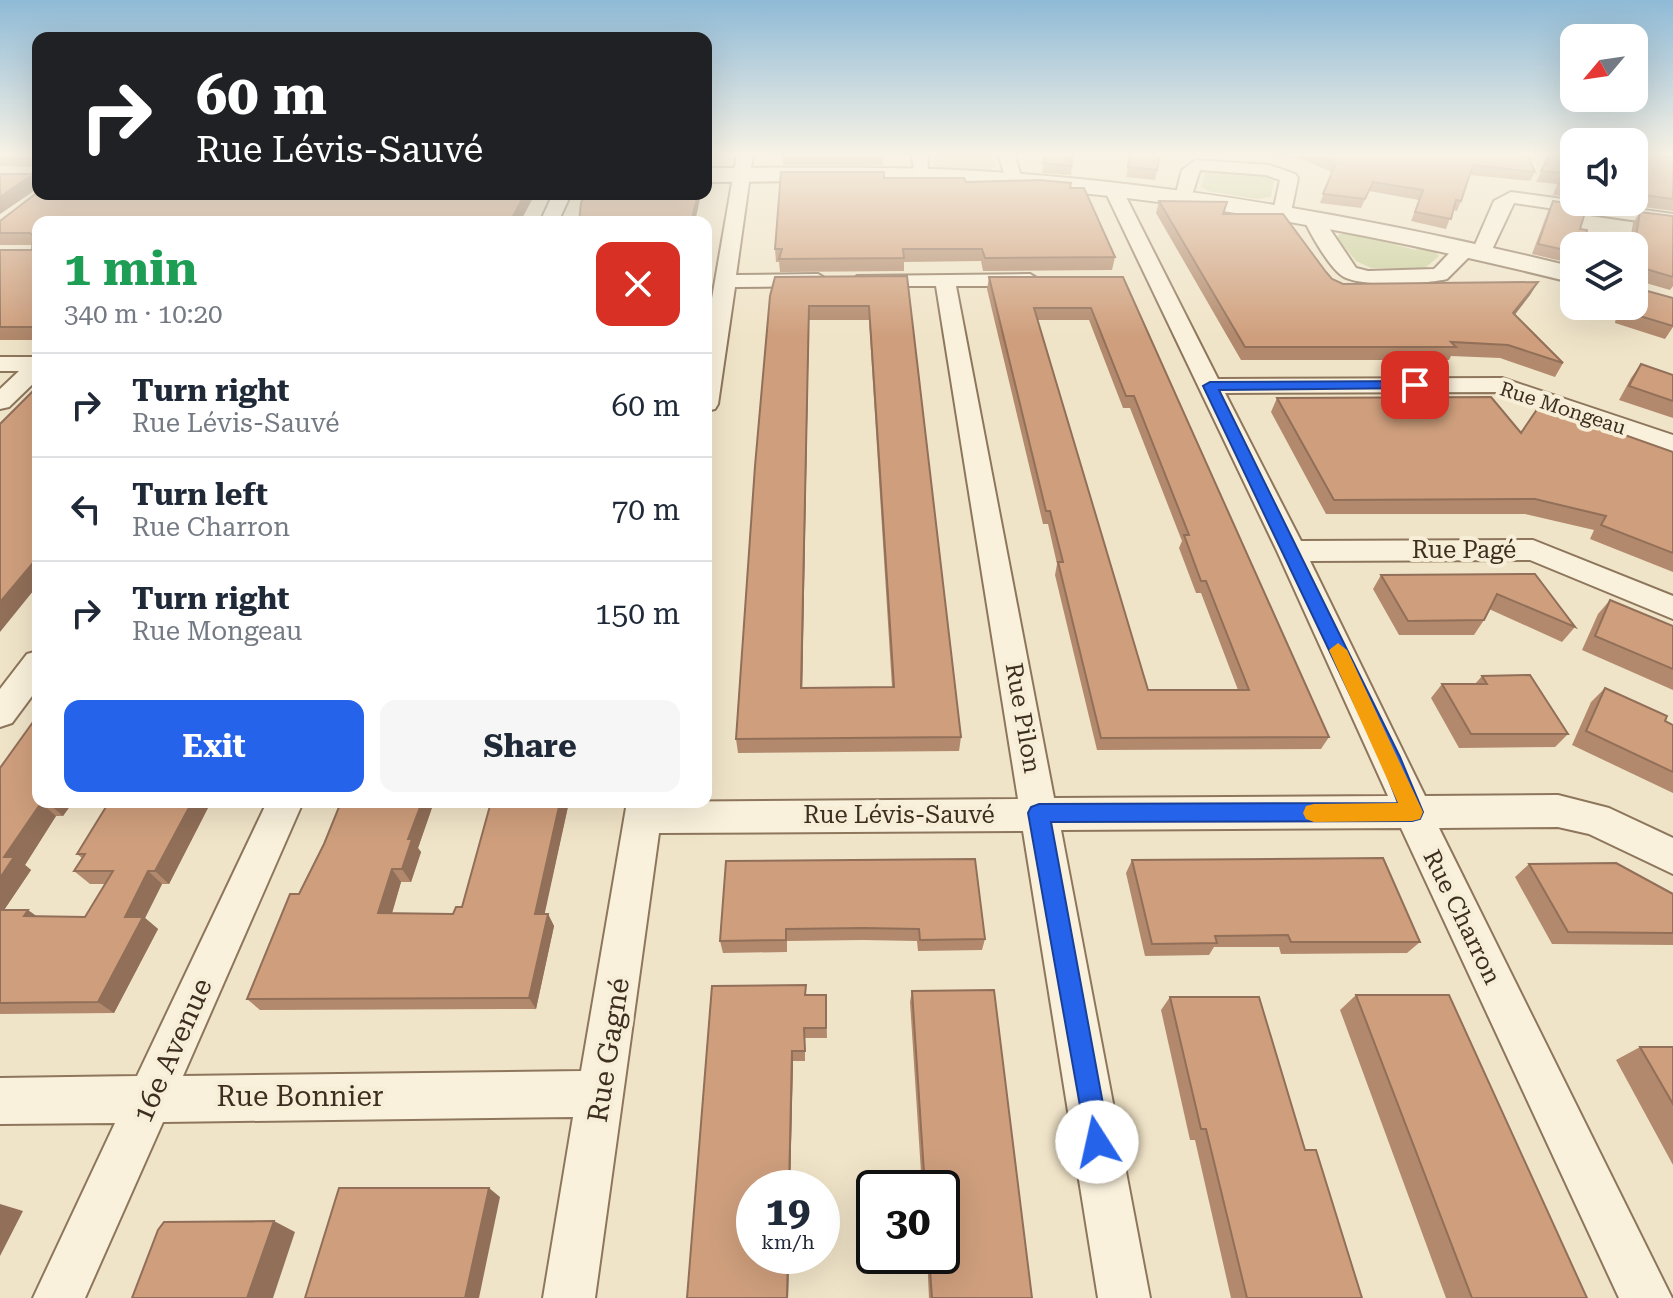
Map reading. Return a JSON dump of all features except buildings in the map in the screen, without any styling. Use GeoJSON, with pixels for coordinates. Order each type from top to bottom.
{"type":"FeatureCollection","features":[{"type":"Feature","properties":{"kind":"street"},"geometry":{"type":"LineString","coordinates":[[712,347],[736,215]]}},
{"type":"Feature","properties":{"kind":"street","name":"Rue Charron"},"geometry":{"type":"LineString","coordinates":[[1122,215],[1145,279],[1210,386],[1646,1298]]}},
{"type":"Feature","properties":{"kind":"street"},"geometry":{"type":"LineString","coordinates":[[1297,215],[1474,250],[1560,272]]}},
{"type":"Feature","properties":{"kind":"street"},"geometry":{"type":"LineString","coordinates":[[1312,217],[1345,269],[1362,276],[1440,275],[1474,250],[1495,215]]}},
{"type":"Feature","properties":{"kind":"street"},"geometry":{"type":"LineString","coordinates":[[1638,215],[1673,220]]}},
{"type":"Feature","properties":{"kind":"street","name":"Rue Pilon"},"geometry":{"type":"LineString","coordinates":[[945,280],[1124,1298]]}},
{"type":"Feature","properties":{"kind":"street"},"geometry":{"type":"LineString","coordinates":[[725,281],[1053,280]]}},
{"type":"Feature","properties":{"kind":"street"},"geometry":{"type":"LineString","coordinates":[[0,364],[32,365]]}},
{"type":"Feature","properties":{"kind":"street"},"geometry":{"type":"LineString","coordinates":[[0,402],[32,371]]}},
{"type":"Feature","properties":{"kind":"street","name":"Rue Mongeau"},"geometry":{"type":"LineString","coordinates":[[1210,386],[1502,385],[1673,444]]}},
{"type":"Feature","properties":{"kind":"street","name":"Rue Pagé"},"geometry":{"type":"LineString","coordinates":[[1291,551],[1533,550],[1673,608]]}},
{"type":"Feature","properties":{"kind":"street"},"geometry":{"type":"LineString","coordinates":[[0,714],[32,671]]}},
{"type":"Feature","properties":{"kind":"street","name":"16e Avenue"},"geometry":{"type":"LineString","coordinates":[[59,1298],[282,808]]}},
{"type":"Feature","properties":{"kind":"street","name":"Rue Lévis-Sauvé"},"geometry":{"type":"LineString","coordinates":[[644,810],[1576,813],[1616,828],[1673,857]]}},
{"type":"Feature","properties":{"kind":"street","name":"Rue Gagné"},"geometry":{"type":"LineString","coordinates":[[569,1298],[644,810]]}},
{"type":"Feature","properties":{"kind":"street","name":"Rue Bonnier"},"geometry":{"type":"LineString","coordinates":[[0,1101],[601,1094]]}},
{"type":"Feature","properties":{"kind":"green space"},"geometry":{"type":"Polygon","coordinates":[[[1339,234],[1353,234],[1416,250],[1418,247],[1439,256],[1425,268],[1371,268],[1356,261],[1337,238],[1339,234]]]}},
{"type":"Feature","properties":{"kind":"slow traffic"},"geometry":{"type":"LineString","coordinates":[[1314,813],[1412,812],[1390,757],[1338,650]]}},
{"type":"Feature","properties":{"kind":"route"},"geometry":{"type":"LineString","coordinates":[[1097,1142],[1039,813],[1412,812],[1390,757],[1210,386],[1415,385]]}}]}
